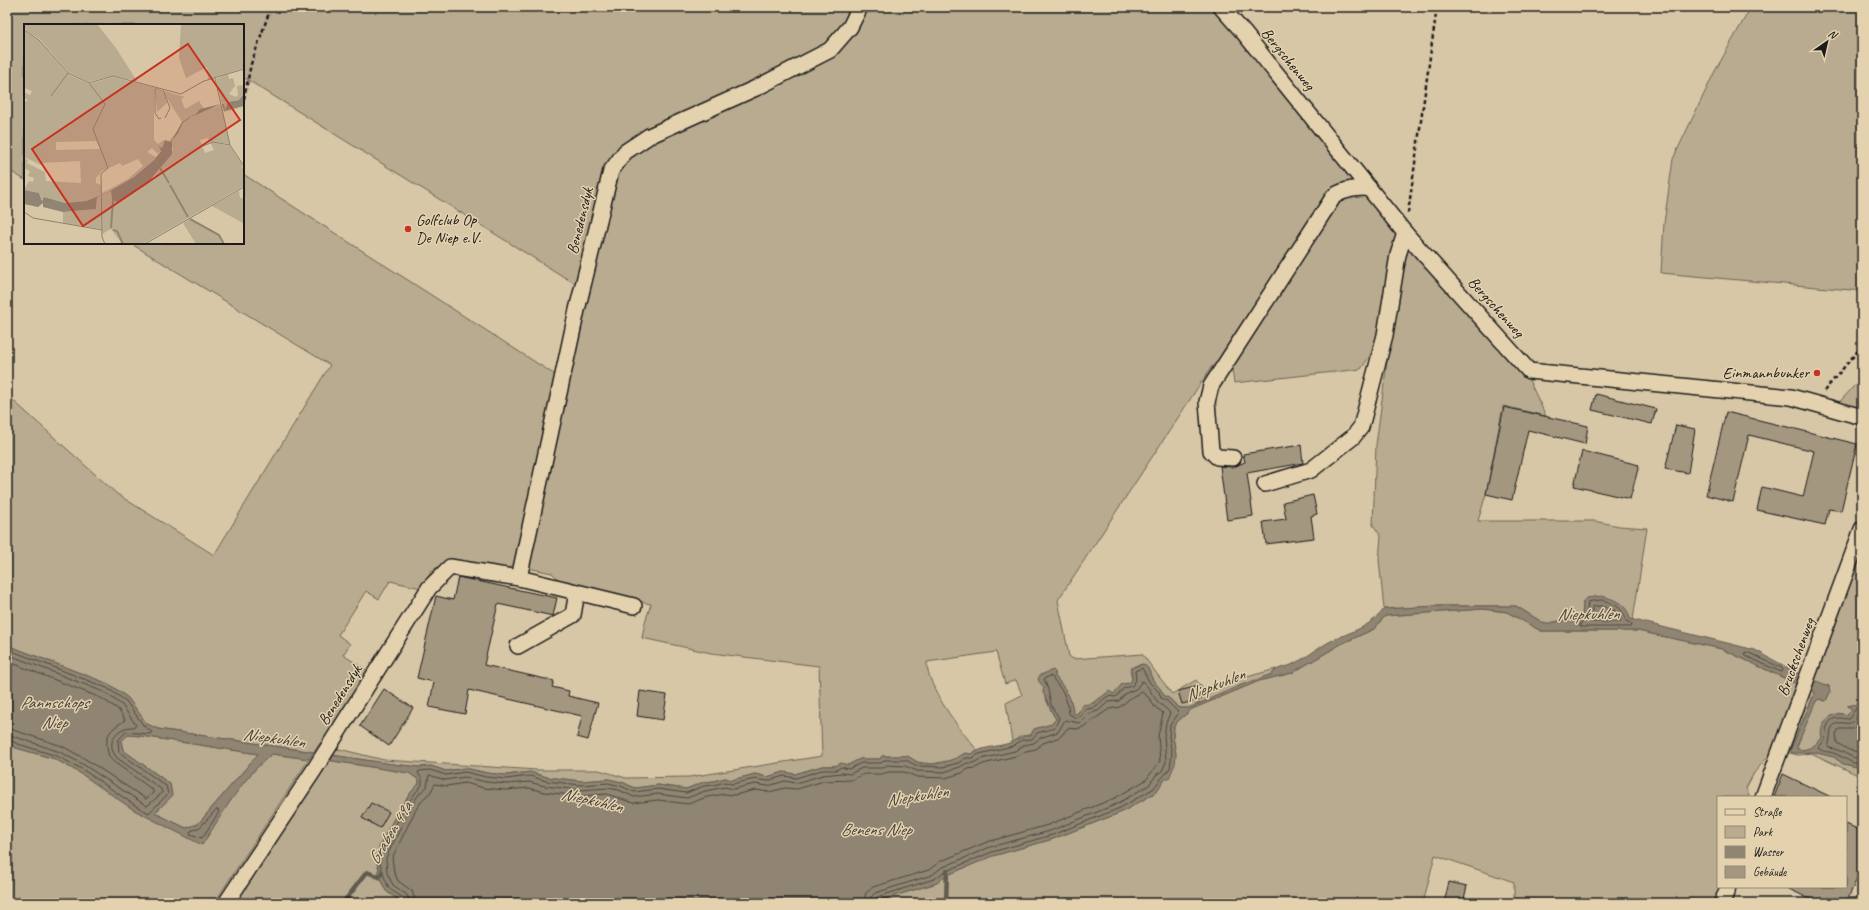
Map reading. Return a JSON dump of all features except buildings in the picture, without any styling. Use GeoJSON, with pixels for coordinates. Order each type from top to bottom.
{"type":"FeatureCollection","features":[{"type":"Feature","properties":{"kind":"street","name":"Benedensdyk"},"geometry":{"type":"LineString","coordinates":[[519,578],[577,310],[611,171],[625,152],[649,136],[756,88],[830,50],[850,27],[860,7]]}},
{"type":"Feature","properties":{"kind":"street","name":"Bergschenweg"},"geometry":{"type":"LineString","coordinates":[[1221,7],[1244,33],[1405,233],[1529,371],[1791,396],[1862,417]]}},
{"type":"Feature","properties":{"kind":"street"},"geometry":{"type":"LineString","coordinates":[[1233,458],[1217,457],[1210,451],[1207,402],[1212,386],[1334,196],[1354,188],[1369,188]]}},
{"type":"Feature","properties":{"kind":"street"},"geometry":{"type":"LineString","coordinates":[[1265,484],[1311,470],[1353,437],[1361,427],[1385,335],[1398,255],[1405,233]]}},
{"type":"Feature","properties":{"kind":"street","name":"Bruckschenweg"},"geometry":{"type":"LineString","coordinates":[[1763,796],[1862,529]]}},
{"type":"Feature","properties":{"kind":"street","name":"Benedensdyk"},"geometry":{"type":"LineString","coordinates":[[226,903],[314,770],[429,588],[450,567],[519,578],[634,606]]}},
{"type":"Feature","properties":{"kind":"street"},"geometry":{"type":"LineString","coordinates":[[518,646],[573,615],[576,592]]}},
{"type":"Feature","properties":{"kind":"street"},"geometry":{"type":"LineString","coordinates":[[1722,903],[1728,888]]}},
{"type":"Feature","properties":{"kind":"path"},"geometry":{"type":"LineString","coordinates":[[244,99],[251,64],[271,7]]}},
{"type":"Feature","properties":{"kind":"path"},"geometry":{"type":"LineString","coordinates":[[1405,233],[1437,7]]}},
{"type":"Feature","properties":{"kind":"path"},"geometry":{"type":"LineString","coordinates":[[1814,404],[1862,346]]}},
{"type":"Feature","properties":{"kind":"green space"},"geometry":{"type":"Polygon","coordinates":[[[7,7],[1214,7],[1358,184],[1342,186],[1216,367],[1212,366],[1058,600],[1069,656],[1073,659],[1142,654],[1172,694],[1196,680],[1203,689],[1276,669],[1272,674],[1239,686],[1189,708],[1180,708],[1164,696],[1145,665],[1134,666],[1130,671],[1132,679],[1130,683],[1122,684],[1114,694],[1098,699],[1076,714],[1073,713],[1070,698],[1055,676],[1055,672],[1044,688],[1043,692],[1056,719],[1052,724],[1034,729],[1031,735],[1021,736],[1012,742],[1006,703],[1022,695],[1016,680],[1005,684],[996,652],[927,662],[928,672],[938,696],[977,750],[971,754],[965,753],[957,759],[932,764],[918,762],[907,756],[882,756],[880,759],[860,759],[848,765],[822,766],[795,774],[784,772],[767,777],[755,774],[732,780],[725,778],[704,782],[686,789],[658,785],[635,788],[622,782],[608,779],[581,781],[547,777],[530,772],[506,775],[487,773],[465,768],[446,771],[431,766],[419,767],[331,755],[335,748],[384,760],[537,770],[599,770],[626,778],[689,777],[822,756],[819,666],[711,653],[642,638],[651,604],[564,585],[552,573],[513,565],[506,571],[458,564],[433,569],[421,588],[390,581],[379,599],[366,591],[338,635],[350,644],[343,655],[368,671],[326,740],[320,743],[314,752],[158,729],[147,724],[128,698],[109,684],[7,645],[7,395],[117,494],[214,555],[330,365],[132,244],[244,244],[244,175],[560,378],[577,285],[244,78],[244,24],[24,24],[24,179],[7,169],[7,7]]]}},
{"type":"Feature","properties":{"kind":"green space"},"geometry":{"type":"Polygon","coordinates":[[[1751,7],[1862,7],[1862,291],[1661,273],[1664,223],[1673,159],[1715,71],[1751,7]]]}},
{"type":"Feature","properties":{"kind":"green space"},"geometry":{"type":"Polygon","coordinates":[[[1366,194],[1400,237],[1381,339],[1361,369],[1234,383],[1231,363],[1334,203],[1346,195],[1366,194]]]}},
{"type":"Feature","properties":{"kind":"green space"},"geometry":{"type":"Polygon","coordinates":[[[1409,247],[1527,376],[1546,416],[1503,406],[1486,494],[1478,521],[1594,521],[1619,526],[1647,528],[1633,620],[1583,602],[1582,618],[1577,621],[1564,620],[1545,624],[1516,606],[1437,606],[1384,609],[1379,560],[1381,536],[1373,525],[1376,445],[1401,256],[1409,247]]]}},
{"type":"Feature","properties":{"kind":"green space"},"geometry":{"type":"Polygon","coordinates":[[[1862,377],[1862,412],[1837,405],[1862,377]]]}},
{"type":"Feature","properties":{"kind":"green space"},"geometry":{"type":"Polygon","coordinates":[[[1862,543],[1862,703],[1847,706],[1852,709],[1847,715],[1838,713],[1822,738],[1811,748],[1804,750],[1797,749],[1813,707],[1819,699],[1826,701],[1830,692],[1811,679],[1862,543]]]}},
{"type":"Feature","properties":{"kind":"green space"},"geometry":{"type":"Polygon","coordinates":[[[1483,609],[1507,612],[1541,631],[1638,631],[1722,649],[1801,686],[1776,747],[1754,773],[1746,788],[1750,796],[1717,796],[1717,888],[1723,888],[1717,903],[1514,903],[1514,882],[1435,855],[1423,903],[871,903],[937,883],[945,876],[993,856],[1053,839],[1122,812],[1155,793],[1159,788],[1176,754],[1173,737],[1174,726],[1192,709],[1259,681],[1292,673],[1341,644],[1374,629],[1385,616],[1483,609]]]}},
{"type":"Feature","properties":{"kind":"green space"},"geometry":{"type":"Polygon","coordinates":[[[1808,687],[1813,690],[1814,694],[1790,748],[1803,753],[1813,752],[1834,757],[1843,764],[1862,768],[1862,777],[1811,753],[1798,755],[1785,752],[1808,687]]]}},
{"type":"Feature","properties":{"kind":"green space"},"geometry":{"type":"Polygon","coordinates":[[[128,735],[258,754],[198,824],[186,828],[155,813],[172,796],[170,784],[123,750],[121,741],[128,735]]]}},
{"type":"Feature","properties":{"kind":"green space"},"geometry":{"type":"Polygon","coordinates":[[[7,742],[16,748],[55,759],[80,773],[134,810],[202,844],[242,785],[261,763],[272,754],[309,759],[214,903],[7,903],[7,742]]]}},
{"type":"Feature","properties":{"kind":"green space"},"geometry":{"type":"Polygon","coordinates":[[[327,760],[409,773],[419,780],[419,784],[408,796],[387,831],[376,857],[379,869],[377,873],[386,891],[403,903],[232,903],[327,760]]]}},
{"type":"Feature","properties":{"kind":"water","name":"Benens Niep"},"geometry":{"type":"Polygon","coordinates":[[[1602,596],[1612,599],[1624,606],[1630,619],[1755,650],[1803,676],[1801,686],[1722,649],[1638,631],[1541,631],[1507,612],[1483,609],[1385,616],[1374,629],[1341,644],[1292,673],[1259,681],[1192,709],[1174,726],[1173,737],[1176,754],[1175,764],[1169,778],[1164,780],[1155,793],[1122,812],[1053,839],[993,856],[945,876],[937,883],[871,903],[403,903],[386,891],[377,873],[379,869],[376,857],[387,831],[408,796],[419,784],[419,780],[409,773],[327,760],[331,755],[419,767],[431,766],[446,771],[465,768],[487,773],[506,775],[530,772],[547,777],[581,781],[608,779],[622,782],[635,788],[658,785],[686,789],[704,782],[725,778],[732,780],[755,774],[767,777],[784,772],[795,774],[822,766],[835,766],[841,763],[848,765],[860,759],[880,759],[882,756],[907,756],[918,763],[936,764],[949,761],[965,753],[971,754],[985,748],[1010,743],[1022,737],[1031,735],[1034,729],[1052,724],[1056,719],[1043,692],[1044,688],[1038,680],[1040,675],[1053,670],[1055,672],[1055,676],[1070,698],[1073,713],[1076,714],[1082,705],[1094,703],[1109,691],[1114,694],[1122,684],[1130,683],[1132,679],[1131,668],[1143,664],[1148,669],[1153,680],[1161,689],[1164,696],[1169,698],[1178,708],[1189,708],[1239,686],[1272,674],[1278,669],[1296,663],[1329,642],[1366,625],[1384,609],[1437,606],[1516,606],[1545,624],[1564,620],[1577,621],[1582,618],[1583,602],[1586,598],[1602,596]]]}},
{"type":"Feature","properties":{"kind":"water","name":"Pannschops Niep"},"geometry":{"type":"Polygon","coordinates":[[[7,645],[109,684],[128,698],[147,724],[158,729],[314,752],[309,759],[272,754],[261,763],[242,785],[202,845],[134,810],[80,773],[55,759],[16,748],[7,742],[7,645]],[[128,735],[121,741],[123,750],[170,784],[172,796],[155,813],[186,828],[198,824],[258,754],[128,735]]]}},
{"type":"Feature","properties":{"kind":"water"},"geometry":{"type":"Polygon","coordinates":[[[1811,679],[1829,686],[1830,692],[1826,701],[1819,699],[1816,701],[1797,749],[1808,749],[1820,741],[1822,738],[1821,734],[1824,723],[1830,717],[1838,714],[1847,715],[1852,709],[1847,706],[1862,703],[1862,768],[1843,764],[1834,757],[1813,752],[1793,753],[1790,751],[1814,695],[1813,690],[1808,687],[1811,679]]]}},
{"type":"Feature","properties":{"kind":"waterway"},"geometry":{"type":"LineString","coordinates":[[946,903],[947,871]]}},
{"type":"Feature","properties":{"kind":"waterway","name":"Graben 49a"},"geometry":{"type":"LineString","coordinates":[[343,903],[367,872],[379,877],[382,872]]}},
{"type":"Feature","properties":{"kind":"place","name":"Golfclub Op De Niep e.V."},"geometry":{"type":"Point","coordinates":[408,229]}},
{"type":"Feature","properties":{"kind":"place","name":"Einmannbunker"},"geometry":{"type":"Point","coordinates":[1817,373]}},
{"type":"Feature","properties":{"kind":"water label","name":"Niepkuhlen"},"geometry":{"type":"Point","coordinates":[1588,614]}},
{"type":"Feature","properties":{"kind":"water label","name":"Niepkuhlen"},"geometry":{"type":"Point","coordinates":[1215,685]}},
{"type":"Feature","properties":{"kind":"water label","name":"Niepkuhlen"},"geometry":{"type":"Point","coordinates":[274,738]}},
{"type":"Feature","properties":{"kind":"water label","name":"Niepkuhlen"},"geometry":{"type":"Point","coordinates":[917,796]}},
{"type":"Feature","properties":{"kind":"water label","name":"Niepkuhlen"},"geometry":{"type":"Point","coordinates":[592,800]}}]}
